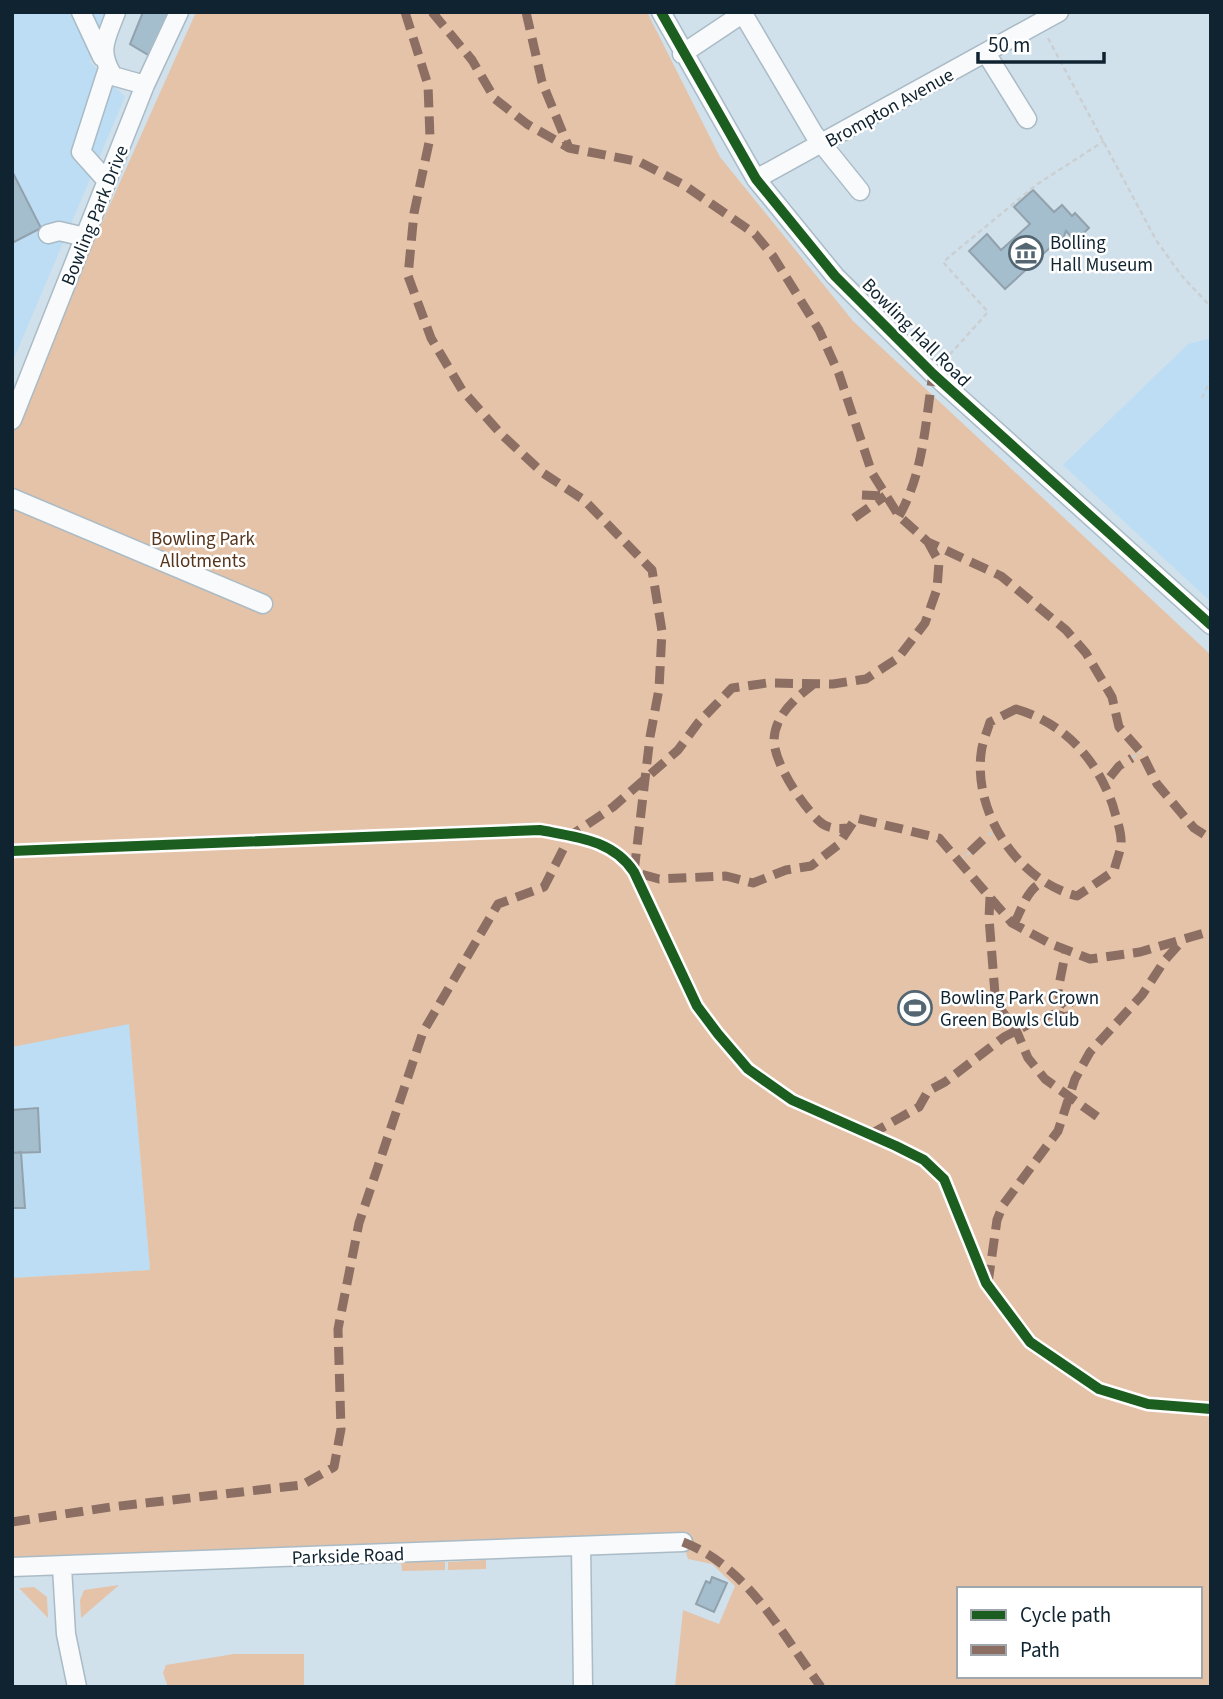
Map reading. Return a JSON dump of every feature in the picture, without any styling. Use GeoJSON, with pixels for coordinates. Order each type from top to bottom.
{"type":"FeatureCollection","features":[{"type":"Feature","properties":{"kind":"street"},"geometry":{"type":"LineString","coordinates":[[81,12],[113,76],[145,85]]}},
{"type":"Feature","properties":{"kind":"street"},"geometry":{"type":"LineString","coordinates":[[107,181],[81,152],[106,64],[103,45],[116,12]]}},
{"type":"Feature","properties":{"kind":"street","name":"Bowling Park Drive"},"geometry":{"type":"LineString","coordinates":[[12,420],[145,85],[179,12]]}},
{"type":"Feature","properties":{"kind":"street","name":"Bowling Hall Road"},"geometry":{"type":"LineString","coordinates":[[660,12],[755,179],[835,276],[933,374],[1211,625]]}},
{"type":"Feature","properties":{"kind":"street","name":"Brompton Avenue"},"geometry":{"type":"LineString","coordinates":[[755,179],[1059,12]]}},
{"type":"Feature","properties":{"kind":"street"},"geometry":{"type":"LineString","coordinates":[[682,54],[743,13],[821,145],[860,191]]}},
{"type":"Feature","properties":{"kind":"street"},"geometry":{"type":"LineString","coordinates":[[986,53],[1027,118]]}},
{"type":"Feature","properties":{"kind":"street"},"geometry":{"type":"LineString","coordinates":[[48,234],[60,231],[85,237]]}},
{"type":"Feature","properties":{"kind":"street"},"geometry":{"type":"LineString","coordinates":[[12,498],[263,604]]}},
{"type":"Feature","properties":{"kind":"street","name":"Parkside Road"},"geometry":{"type":"LineString","coordinates":[[12,1567],[683,1542]]}},
{"type":"Feature","properties":{"kind":"street"},"geometry":{"type":"LineString","coordinates":[[581,1546],[583,1687]]}},
{"type":"Feature","properties":{"kind":"street"},"geometry":{"type":"LineString","coordinates":[[62,1567],[66,1634],[77,1687]]}},
{"type":"Feature","properties":{"kind":"path"},"geometry":{"type":"LineString","coordinates":[[1039,24],[1156,240],[1181,275],[1211,307]]}},
{"type":"Feature","properties":{"kind":"path"},"geometry":{"type":"LineString","coordinates":[[933,374],[988,312],[943,262],[1036,185],[1104,141]]}},
{"type":"Feature","properties":{"kind":"path"},"geometry":{"type":"LineString","coordinates":[[1202,398],[1211,378]]}},
{"type":"Feature","properties":{"kind":"path"},"geometry":{"type":"LineString","coordinates":[[1132,758],[1141,752]]}},
{"type":"Feature","properties":{"kind":"path"},"geometry":{"type":"LineString","coordinates":[[1105,784],[1110,777]]}},
{"type":"Feature","properties":{"kind":"path"},"geometry":{"type":"LineString","coordinates":[[988,835],[997,830]]}},
{"type":"Feature","properties":{"kind":"path"},"geometry":{"type":"LineString","coordinates":[[960,860],[970,852]]}},
{"type":"Feature","properties":{"kind":"shaded area"},"geometry":{"type":"Polygon","coordinates":[[[12,12],[108,12],[90,62],[125,97],[12,363],[12,12]]]}},
{"type":"Feature","properties":{"kind":"shaded area"},"geometry":{"type":"Polygon","coordinates":[[[1211,338],[1211,602],[1063,465],[1188,344],[1211,338]]]}},
{"type":"Feature","properties":{"kind":"shaded area"},"geometry":{"type":"Polygon","coordinates":[[[129,1023],[150,1270],[12,1278],[12,1047],[129,1023]]]}},
{"type":"Feature","properties":{"kind":"green space","name":"Bowling Park Allotments"},"geometry":{"type":"Polygon","coordinates":[[[196,12],[647,12],[720,157],[853,321],[1211,655],[1211,1687],[675,1687],[683,1610],[719,1624],[735,1586],[712,1564],[688,1559],[683,1542],[12,1567],[12,1278],[150,1270],[129,1024],[12,1047],[12,424],[196,12]]]}},
{"type":"Feature","properties":{"kind":"green space"},"geometry":{"type":"Polygon","coordinates":[[[486,1560],[486,1569],[448,1570],[448,1562],[486,1560]]]}},
{"type":"Feature","properties":{"kind":"green space"},"geometry":{"type":"Polygon","coordinates":[[[401,1562],[445,1562],[445,1570],[402,1571],[401,1562]]]}},
{"type":"Feature","properties":{"kind":"green space"},"geometry":{"type":"Polygon","coordinates":[[[119,1585],[81,1618],[80,1600],[84,1590],[119,1585]]]}},
{"type":"Feature","properties":{"kind":"green space"},"geometry":{"type":"Polygon","coordinates":[[[34,1587],[47,1597],[48,1618],[19,1588],[34,1587]]]}},
{"type":"Feature","properties":{"kind":"green space"},"geometry":{"type":"Polygon","coordinates":[[[234,1654],[304,1654],[304,1685],[168,1687],[163,1673],[166,1665],[234,1654]]]}},
{"type":"Feature","properties":{"kind":"building"},"geometry":{"type":"Polygon","coordinates":[[[143,12],[169,12],[150,56],[130,44],[143,12]]]}},
{"type":"Feature","properties":{"kind":"building"},"geometry":{"type":"Polygon","coordinates":[[[12,171],[41,228],[12,243],[12,171]]]}},
{"type":"Feature","properties":{"kind":"building"},"geometry":{"type":"Polygon","coordinates":[[[1033,190],[1054,212],[1062,205],[1072,216],[1075,213],[1089,228],[1075,241],[1066,231],[1061,244],[1054,244],[1005,289],[969,251],[987,234],[1001,250],[1030,224],[1014,207],[1033,190]]]}},
{"type":"Feature","properties":{"kind":"building"},"geometry":{"type":"Polygon","coordinates":[[[38,1108],[40,1152],[12,1153],[12,1110],[38,1108]]]}},
{"type":"Feature","properties":{"kind":"building"},"geometry":{"type":"Polygon","coordinates":[[[21,1152],[25,1208],[12,1208],[12,1153],[21,1152]]]}},
{"type":"Feature","properties":{"kind":"building"},"geometry":{"type":"Polygon","coordinates":[[[712,1577],[727,1583],[714,1612],[696,1604],[706,1581],[710,1583],[712,1577]]]}},
{"type":"Feature","properties":{"kind":"marked path"},"geometry":{"type":"LineString","coordinates":[[405,12],[428,85],[430,138],[414,213],[408,276],[431,338],[462,390],[501,434],[543,473],[584,500],[652,570],[662,631],[659,689],[650,737],[634,872],[659,879],[726,876],[753,883],[786,870],[811,866],[838,845],[856,818],[939,838],[1012,923],[1051,944],[1090,959],[1140,952],[1211,931]]}},
{"type":"Feature","properties":{"kind":"marked path"},"geometry":{"type":"LineString","coordinates":[[432,12],[472,60],[495,99],[527,124],[569,148],[640,162],[684,185],[755,234],[773,256],[819,330],[839,374],[872,473],[899,516],[928,542],[1001,576],[1066,630],[1086,653],[1112,697],[1119,727],[1141,752],[1157,784],[1194,828],[1211,839]]}},
{"type":"Feature","properties":{"kind":"marked path"},"geometry":{"type":"LineString","coordinates":[[526,12],[542,82],[569,148]]}},
{"type":"Feature","properties":{"kind":"marked path"},"geometry":{"type":"LineString","coordinates":[[899,516],[919,465],[933,374]]}},
{"type":"Feature","properties":{"kind":"marked path"},"geometry":{"type":"LineString","coordinates":[[862,495],[885,496]]}},
{"type":"Feature","properties":{"kind":"marked path"},"geometry":{"type":"LineString","coordinates":[[854,518],[885,496]]}},
{"type":"Feature","properties":{"kind":"marked path"},"geometry":{"type":"LineString","coordinates":[[12,1522],[111,1507],[302,1485],[334,1467],[341,1429],[338,1329],[359,1223],[423,1032],[498,904],[544,887],[570,836],[613,807],[678,750],[698,723],[732,688],[767,683],[833,684],[866,679],[898,658],[925,623],[937,589],[939,562],[928,542]]}},
{"type":"Feature","properties":{"kind":"marked path"},"geometry":{"type":"LineString","coordinates":[[815,683],[794,700],[778,722],[775,749],[790,783],[812,814],[829,827],[849,828]]}},
{"type":"Feature","properties":{"kind":"marked path"},"geometry":{"type":"LineString","coordinates":[[1016,709],[1033,715],[1064,733],[1088,758],[1113,806],[1121,839],[1114,871],[1077,896],[1036,876],[1019,860],[1004,842],[985,799],[981,777],[983,742],[990,722],[1016,709]]}},
{"type":"Feature","properties":{"kind":"marked path"},"geometry":{"type":"LineString","coordinates":[[1110,777],[1119,766],[1132,758]]}},
{"type":"Feature","properties":{"kind":"marked path"},"geometry":{"type":"LineString","coordinates":[[970,852],[988,835]]}},
{"type":"Feature","properties":{"kind":"marked path"},"geometry":{"type":"LineString","coordinates":[[1014,924],[1029,894],[1038,884],[1044,882]]}},
{"type":"Feature","properties":{"kind":"marked path"},"geometry":{"type":"LineString","coordinates":[[990,897],[995,994],[1002,1011],[1017,1032],[1028,1058],[1045,1079],[1102,1120]]}},
{"type":"Feature","properties":{"kind":"marked path"},"geometry":{"type":"LineString","coordinates":[[988,1283],[997,1220],[1003,1205],[1058,1131],[1075,1079],[1090,1052],[1142,995],[1165,960],[1182,941]]}},
{"type":"Feature","properties":{"kind":"marked path"},"geometry":{"type":"LineString","coordinates":[[1061,1004],[1068,999],[1075,1003],[1073,1014],[1065,1017],[1056,1014],[1061,1004],[1058,990],[1066,950]]}},
{"type":"Feature","properties":{"kind":"marked path"},"geometry":{"type":"LineString","coordinates":[[869,1135],[919,1107],[928,1091],[945,1082],[1004,1037],[1045,1016],[1056,1014]]}},
{"type":"Feature","properties":{"kind":"marked path"},"geometry":{"type":"LineString","coordinates":[[683,1542],[706,1553],[745,1585],[777,1624],[821,1687]]}},
{"type":"Feature","properties":{"kind":"cycle path"},"geometry":{"type":"LineString","coordinates":[[661,12],[756,179],[835,276],[933,374],[1211,625]]}},
{"type":"Feature","properties":{"kind":"cycle path"},"geometry":{"type":"LineString","coordinates":[[12,851],[540,830],[605,846],[625,861],[634,872],[697,1006],[748,1069],[792,1100],[924,1160],[944,1179],[986,1283],[1030,1342],[1099,1389],[1148,1404],[1211,1409]]}},
{"type":"Feature","properties":{"kind":"place","name":"Bolling Hall Museum"},"geometry":{"type":"Point","coordinates":[1026,253]}},
{"type":"Feature","properties":{"kind":"place","name":"Bowling Park Crown Green Bowls Club"},"geometry":{"type":"Point","coordinates":[915,1008]}}]}
